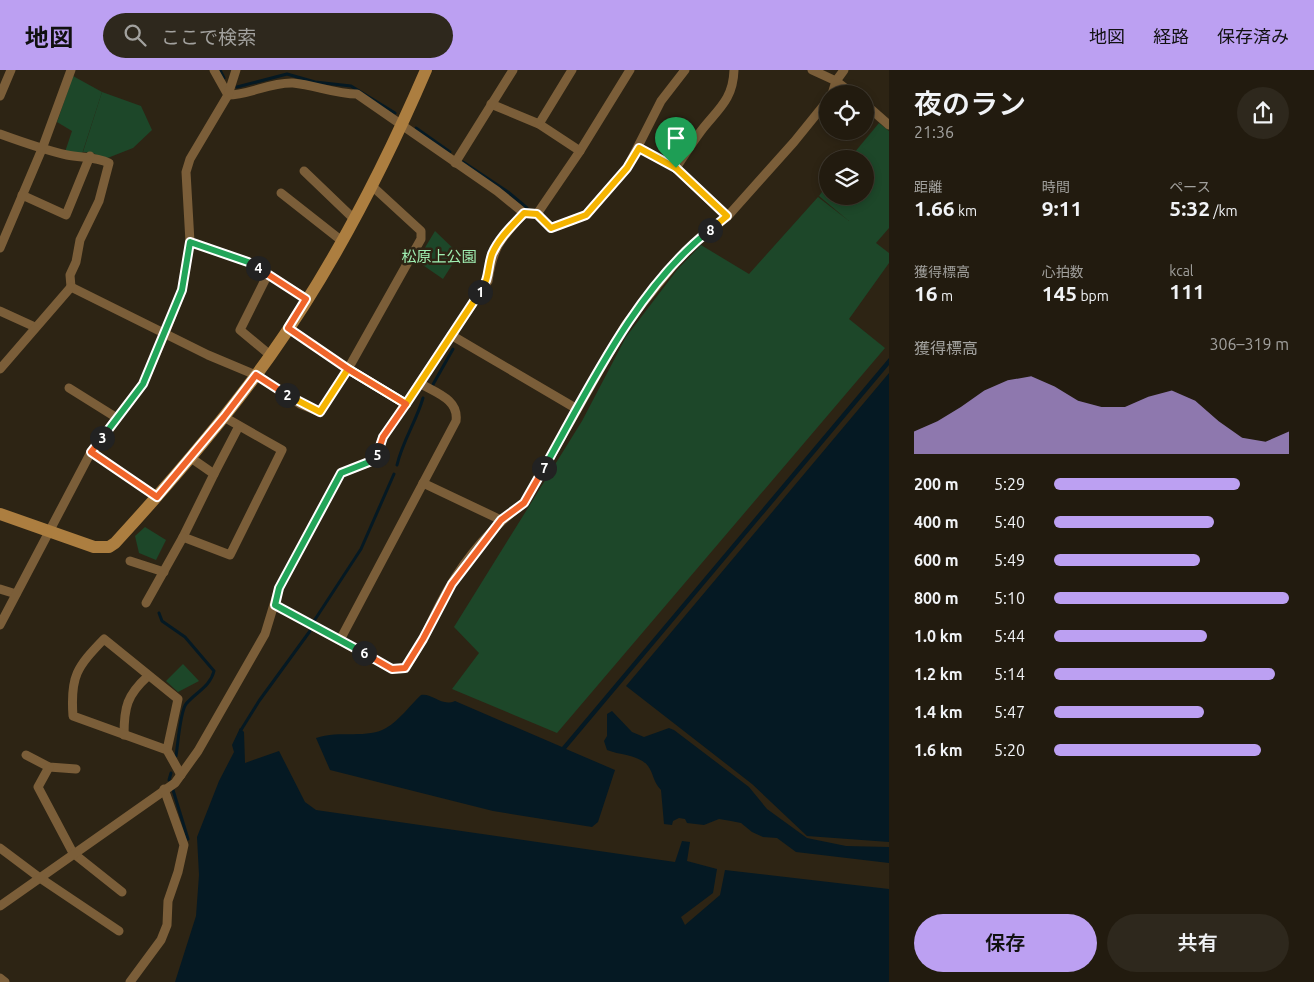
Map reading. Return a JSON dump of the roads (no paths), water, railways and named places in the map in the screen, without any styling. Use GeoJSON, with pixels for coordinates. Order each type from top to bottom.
{"type":"FeatureCollection","features":[{"type":"Feature","properties":{"kind":"street"},"geometry":{"type":"LineString","coordinates":[[0,96],[11,70]]}},
{"type":"Feature","properties":{"kind":"street"},"geometry":{"type":"LineString","coordinates":[[0,248],[42,149],[71,70]]}},
{"type":"Feature","properties":{"kind":"street"},"geometry":{"type":"LineString","coordinates":[[214,70],[228,95]]}},
{"type":"Feature","properties":{"kind":"street"},"geometry":{"type":"LineString","coordinates":[[0,625],[91,452],[143,384],[165,334],[182,290],[190,242],[186,172],[190,159],[228,95],[236,70]]}},
{"type":"Feature","properties":{"kind":"street"},"geometry":{"type":"LineString","coordinates":[[0,514],[94,547],[109,547],[115,543],[191,458],[224,417],[288,328],[355,220],[403,124],[426,70]]}},
{"type":"Feature","properties":{"kind":"street"},"geometry":{"type":"LineString","coordinates":[[455,163],[513,70]]}},
{"type":"Feature","properties":{"kind":"street"},"geometry":{"type":"LineString","coordinates":[[539,124],[572,70]]}},
{"type":"Feature","properties":{"kind":"street"},"geometry":{"type":"LineString","coordinates":[[537,214],[580,151],[630,70]]}},
{"type":"Feature","properties":{"kind":"street"},"geometry":{"type":"LineString","coordinates":[[228,95],[292,83],[344,94],[357,94],[403,124],[524,213],[537,214],[551,228],[586,215],[627,168],[639,148],[661,101],[685,70]]}},
{"type":"Feature","properties":{"kind":"street"},"geometry":{"type":"LineString","coordinates":[[676,168],[702,130],[730,95],[734,70]]}},
{"type":"Feature","properties":{"kind":"street"},"geometry":{"type":"LineString","coordinates":[[812,70],[841,85]]}},
{"type":"Feature","properties":{"kind":"street"},"geometry":{"type":"LineString","coordinates":[[835,85],[844,70]]}},
{"type":"Feature","properties":{"kind":"street"},"geometry":{"type":"LineString","coordinates":[[491,104],[539,124],[580,151]]}},
{"type":"Feature","properties":{"kind":"street"},"geometry":{"type":"LineString","coordinates":[[275,605],[392,669],[405,668],[423,639],[452,584],[501,520],[524,503],[626,324],[677,261],[701,237],[727,216],[794,142],[819,111]]}},
{"type":"Feature","properties":{"kind":"street"},"geometry":{"type":"LineString","coordinates":[[874,112],[889,125]]}},
{"type":"Feature","properties":{"kind":"street"},"geometry":{"type":"LineString","coordinates":[[0,134],[42,149],[69,155],[96,157],[109,163],[99,201],[80,240],[76,262],[70,275],[72,287]]}},
{"type":"Feature","properties":{"kind":"street"},"geometry":{"type":"LineString","coordinates":[[639,148],[676,168],[727,216]]}},
{"type":"Feature","properties":{"kind":"street"},"geometry":{"type":"LineString","coordinates":[[22,195],[66,215],[90,156]]}},
{"type":"Feature","properties":{"kind":"street"},"geometry":{"type":"LineString","coordinates":[[304,171],[355,220]]}},
{"type":"Feature","properties":{"kind":"street"},"geometry":{"type":"LineString","coordinates":[[72,287],[165,334],[256,375],[300,404],[320,412],[348,369],[422,239],[421,231],[372,186]]}},
{"type":"Feature","properties":{"kind":"street"},"geometry":{"type":"LineString","coordinates":[[281,193],[342,241]]}},
{"type":"Feature","properties":{"kind":"street"},"geometry":{"type":"LineString","coordinates":[[0,906],[175,782],[181,775],[198,751],[265,634],[279,588],[341,473],[374,460],[383,437],[421,384],[451,335],[488,281],[492,256],[501,239],[524,213]]}},
{"type":"Feature","properties":{"kind":"street"},"geometry":{"type":"LineString","coordinates":[[190,242],[248,262],[306,299]]}},
{"type":"Feature","properties":{"kind":"street"},"geometry":{"type":"LineString","coordinates":[[268,274],[240,330],[270,355]]}},
{"type":"Feature","properties":{"kind":"street"},"geometry":{"type":"LineString","coordinates":[[0,369],[34,328],[72,287]]}},
{"type":"Feature","properties":{"kind":"street"},"geometry":{"type":"LineString","coordinates":[[0,311],[34,328]]}},
{"type":"Feature","properties":{"kind":"street"},"geometry":{"type":"LineString","coordinates":[[288,328],[348,369],[406,404]]}},
{"type":"Feature","properties":{"kind":"street"},"geometry":{"type":"LineString","coordinates":[[451,335],[577,409]]}},
{"type":"Feature","properties":{"kind":"street"},"geometry":{"type":"LineString","coordinates":[[340,640],[456,421],[458,411],[452,402],[421,384]]}},
{"type":"Feature","properties":{"kind":"street"},"geometry":{"type":"LineString","coordinates":[[70,388],[117,418]]}},
{"type":"Feature","properties":{"kind":"street"},"geometry":{"type":"LineString","coordinates":[[183,537],[230,556],[282,450],[224,417]]}},
{"type":"Feature","properties":{"kind":"street"},"geometry":{"type":"LineString","coordinates":[[146,603],[183,537],[239,426]]}},
{"type":"Feature","properties":{"kind":"street"},"geometry":{"type":"LineString","coordinates":[[91,452],[157,497]]}},
{"type":"Feature","properties":{"kind":"street"},"geometry":{"type":"LineString","coordinates":[[191,458],[214,474]]}},
{"type":"Feature","properties":{"kind":"street"},"geometry":{"type":"LineString","coordinates":[[422,483],[501,520]]}},
{"type":"Feature","properties":{"kind":"street"},"geometry":{"type":"LineString","coordinates":[[130,561],[164,572]]}},
{"type":"Feature","properties":{"kind":"street"},"geometry":{"type":"LineString","coordinates":[[0,589],[16,594]]}},
{"type":"Feature","properties":{"kind":"street"},"geometry":{"type":"LineString","coordinates":[[167,750],[73,716],[71,694],[80,663],[104,639],[178,699],[167,750],[181,775]]}},
{"type":"Feature","properties":{"kind":"street"},"geometry":{"type":"LineString","coordinates":[[124,735],[124,712],[134,689],[148,676]]}},
{"type":"Feature","properties":{"kind":"street"},"geometry":{"type":"LineString","coordinates":[[26,755],[49,767],[76,769]]}},
{"type":"Feature","properties":{"kind":"street"},"geometry":{"type":"LineString","coordinates":[[49,767],[38,787],[73,853],[122,892]]}},
{"type":"Feature","properties":{"kind":"street"},"geometry":{"type":"LineString","coordinates":[[130,982],[161,940],[167,925],[168,901],[184,845],[164,789]]}},
{"type":"Feature","properties":{"kind":"street"},"geometry":{"type":"LineString","coordinates":[[0,848],[40,878],[119,931]]}},
{"type":"Feature","properties":{"kind":"street"},"geometry":{"type":"LineString","coordinates":[[0,978],[5,982]]}},
{"type":"Feature","properties":{"kind":"water"},"geometry":{"type":"Polygon","coordinates":[[[889,358],[889,365],[566,749],[615,770],[598,822],[592,827],[493,811],[330,770],[316,738],[379,731],[395,721],[421,695],[445,702],[455,701],[562,747],[889,358]]]}},
{"type":"Feature","properties":{"kind":"water"},"geometry":{"type":"Polygon","coordinates":[[[889,373],[889,842],[807,836],[752,784],[626,686],[889,373]]]}},
{"type":"Feature","properties":{"kind":"water"},"geometry":{"type":"Polygon","coordinates":[[[612,711],[632,732],[644,737],[669,728],[674,730],[749,787],[767,809],[807,838],[846,846],[889,847],[889,863],[796,852],[777,838],[763,837],[752,832],[741,823],[731,821],[719,819],[704,825],[687,823],[685,819],[679,818],[673,821],[672,825],[664,824],[661,790],[648,766],[635,757],[607,750],[604,741],[607,736],[607,714],[612,711]]]}},
{"type":"Feature","properties":{"kind":"water"},"geometry":{"type":"Polygon","coordinates":[[[240,728],[244,732],[245,763],[279,751],[305,802],[316,810],[675,862],[682,841],[690,842],[687,861],[717,869],[713,893],[681,917],[685,925],[720,895],[725,870],[889,889],[889,982],[175,982],[196,916],[199,875],[197,837],[219,781],[234,752],[232,745],[240,728]]]}},
{"type":"Feature","properties":{"kind":"waterway"},"geometry":{"type":"LineString","coordinates":[[220,70],[224,78]]}},
{"type":"Feature","properties":{"kind":"waterway"},"geometry":{"type":"LineString","coordinates":[[237,87],[287,74],[315,82],[351,86],[395,113]]}},
{"type":"Feature","properties":{"kind":"waterway"},"geometry":{"type":"LineString","coordinates":[[416,128],[450,152]]}},
{"type":"Feature","properties":{"kind":"waterway"},"geometry":{"type":"LineString","coordinates":[[463,162],[508,192],[527,208]]}},
{"type":"Feature","properties":{"kind":"waterway"},"geometry":{"type":"LineString","coordinates":[[431,388],[453,349]]}},
{"type":"Feature","properties":{"kind":"waterway"},"geometry":{"type":"LineString","coordinates":[[397,465],[423,398]]}},
{"type":"Feature","properties":{"kind":"waterway"},"geometry":{"type":"LineString","coordinates":[[314,621],[361,549],[394,474]]}},
{"type":"Feature","properties":{"kind":"waterway"},"geometry":{"type":"LineString","coordinates":[[159,613],[162,621],[185,637],[214,671],[209,681],[184,708],[176,756]]}},
{"type":"Feature","properties":{"kind":"waterway"},"geometry":{"type":"LineString","coordinates":[[241,730],[259,701],[310,631]]}},
{"type":"Feature","properties":{"kind":"waterway"},"geometry":{"type":"LineString","coordinates":[[169,780],[171,773]]}},
{"type":"Feature","properties":{"kind":"waterway"},"geometry":{"type":"LineString","coordinates":[[173,790],[188,839]]}},
{"type":"Feature","properties":{"kind":"park label","name":"松原上公園"},"geometry":{"type":"Point","coordinates":[439,256]}}]}
